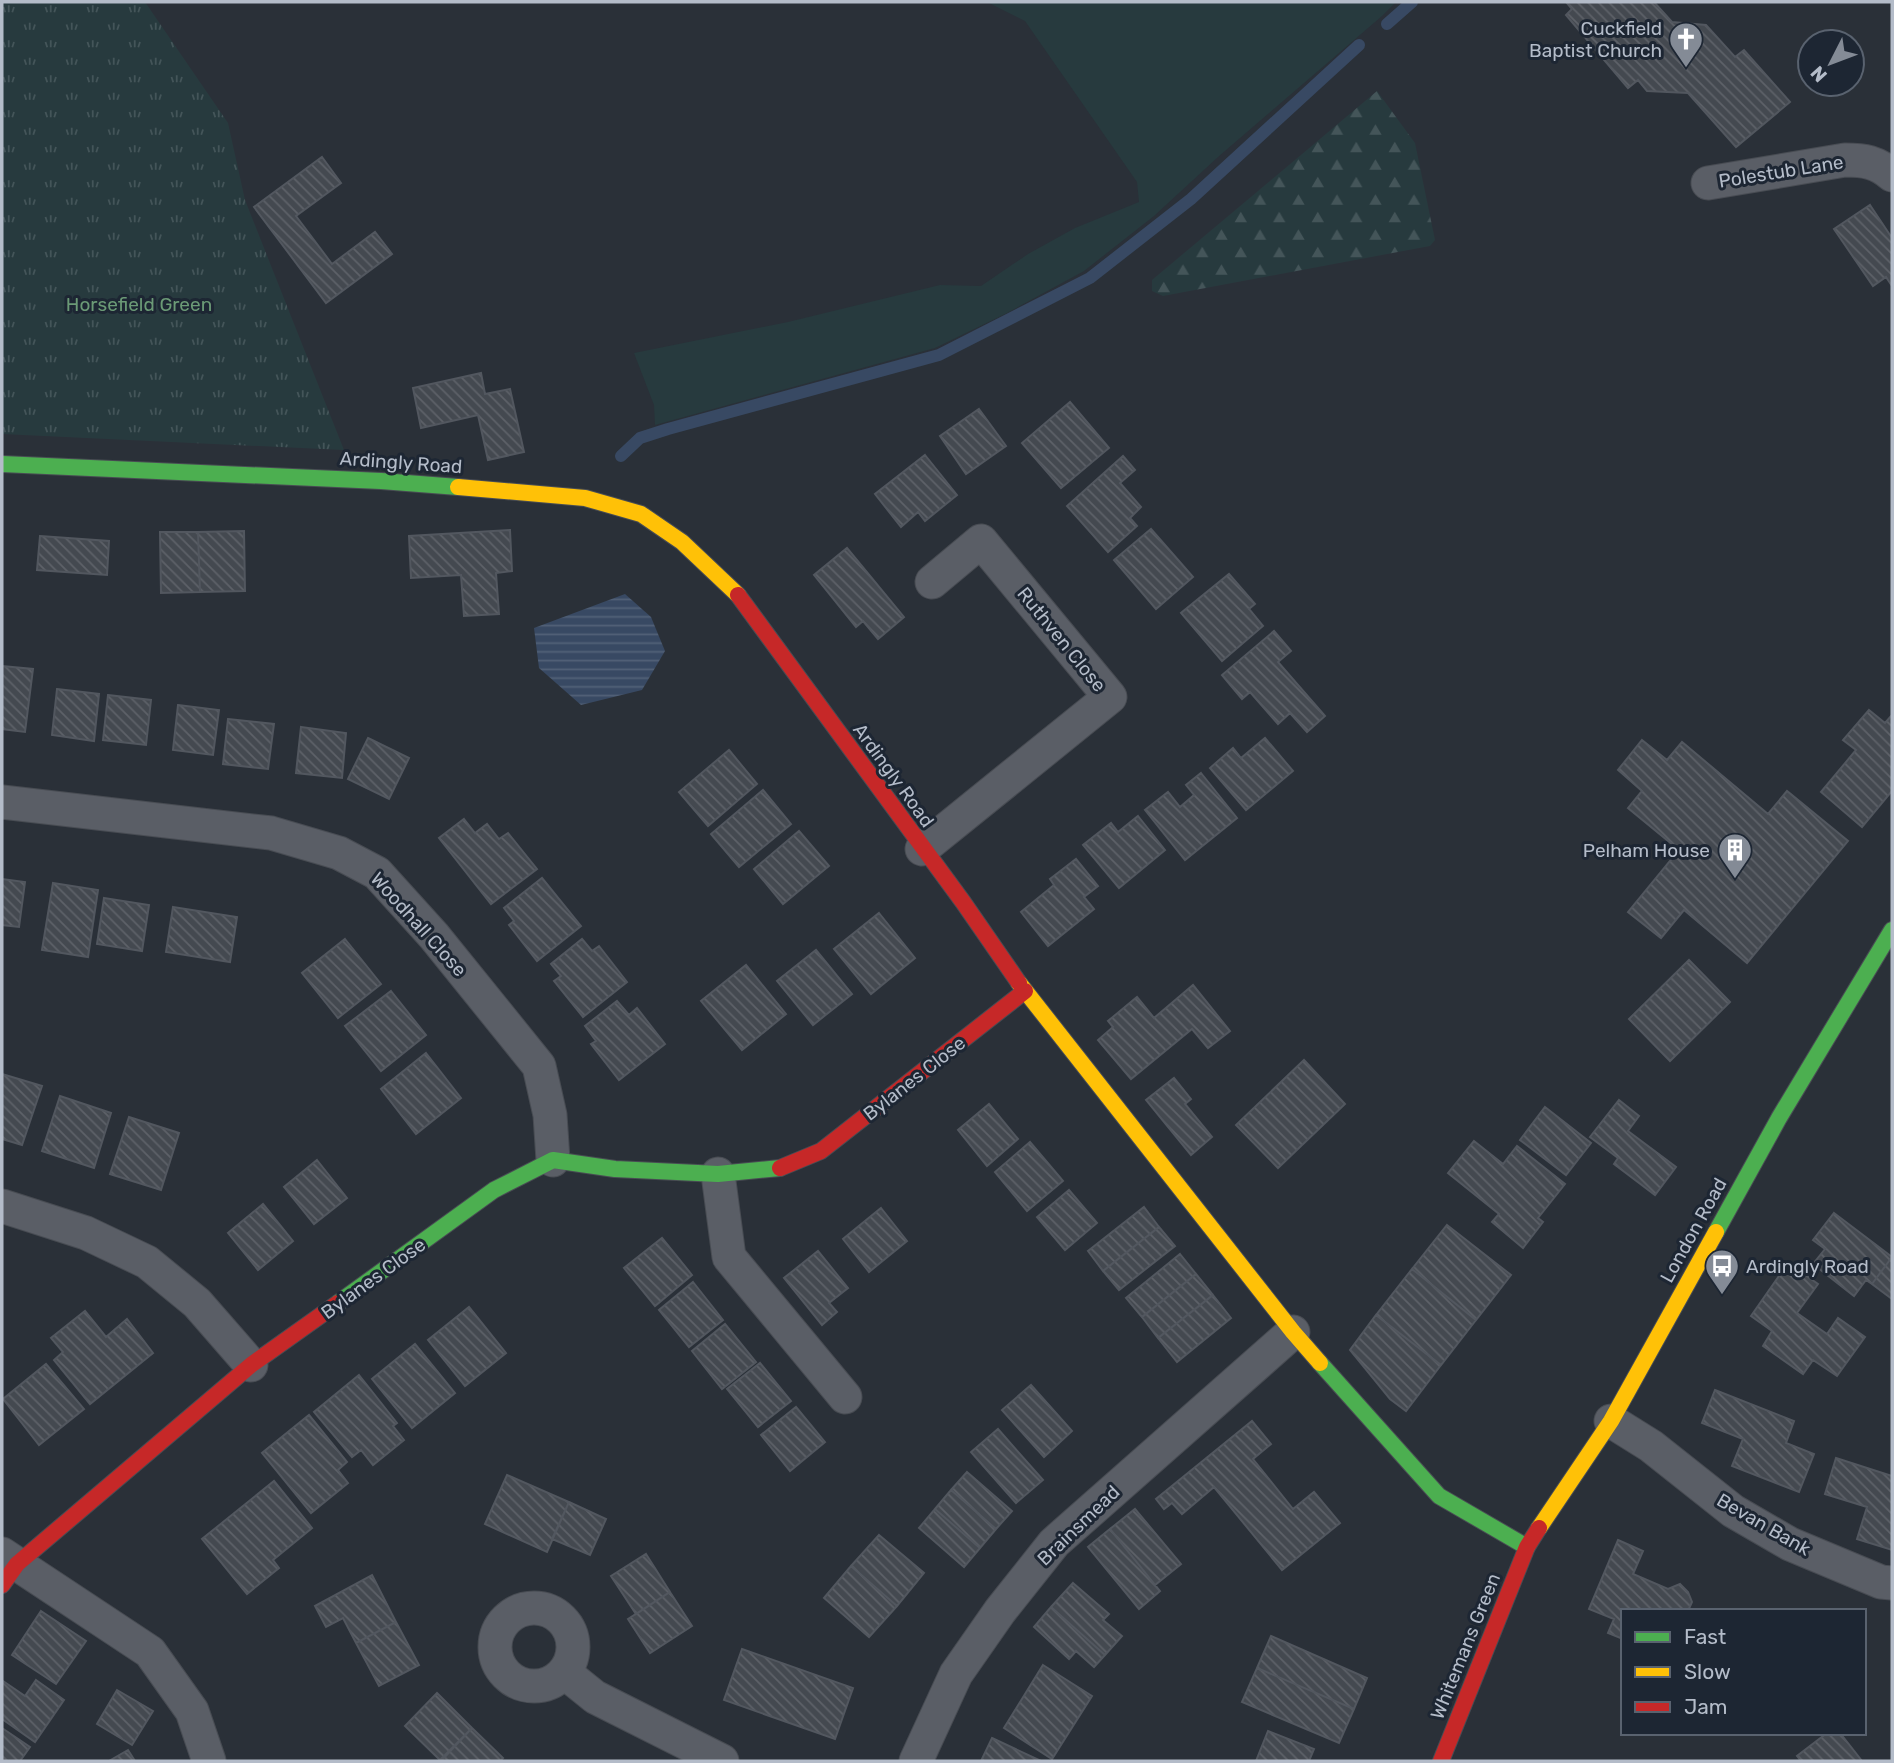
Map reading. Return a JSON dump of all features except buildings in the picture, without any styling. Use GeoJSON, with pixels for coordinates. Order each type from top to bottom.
{"type":"FeatureCollection","features":[{"type":"Feature","properties":{"kind":"street","name":"Polestub Lane"},"geometry":{"type":"LineString","coordinates":[[1708,183],[1845,160],[1864,160],[1883,167],[1892,175]]}},
{"type":"Feature","properties":{"kind":"street","name":"Ardingly Road"},"geometry":{"type":"LineString","coordinates":[[2,464],[381,481],[585,498],[641,514],[682,542],[737,594],[1025,991],[1293,1332],[1439,1496],[1527,1547]]}},
{"type":"Feature","properties":{"kind":"street","name":"Ruthven Close"},"geometry":{"type":"LineString","coordinates":[[922,849],[1110,697],[981,541],[932,582]]}},
{"type":"Feature","properties":{"kind":"street","name":"Woodhall Close"},"geometry":{"type":"LineString","coordinates":[[2,802],[271,833],[340,853],[377,873],[433,936],[539,1066],[550,1115],[552,1160]]}},
{"type":"Feature","properties":{"kind":"street","name":"London Road"},"geometry":{"type":"LineString","coordinates":[[1527,1547],[1611,1421],[1779,1118],[1892,930]]}},
{"type":"Feature","properties":{"kind":"street","name":"Bylanes Close"},"geometry":{"type":"LineString","coordinates":[[7,1567],[75,1514],[251,1365],[494,1190],[552,1160],[615,1169],[718,1174],[778,1169],[821,1151],[1025,991]]}},
{"type":"Feature","properties":{"kind":"street"},"geometry":{"type":"LineString","coordinates":[[718,1174],[729,1257],[845,1398]]}},
{"type":"Feature","properties":{"kind":"street"},"geometry":{"type":"LineString","coordinates":[[2,1206],[86,1233],[147,1262],[197,1303],[251,1365]]}},
{"type":"Feature","properties":{"kind":"street","name":"Brainsmead"},"geometry":{"type":"LineString","coordinates":[[916,1761],[956,1674],[1000,1611],[1054,1543],[1293,1332]]}},
{"type":"Feature","properties":{"kind":"street","name":"Bevan Bank"},"geometry":{"type":"LineString","coordinates":[[1611,1421],[1651,1446],[1733,1511],[1790,1544],[1881,1582],[1892,1583]]}},
{"type":"Feature","properties":{"kind":"street","name":"Whitemans Green"},"geometry":{"type":"LineString","coordinates":[[1441,1761],[1527,1547]]}},
{"type":"Feature","properties":{"kind":"street"},"geometry":{"type":"LineString","coordinates":[[7,1567],[150,1652],[192,1711],[209,1761]]}},
{"type":"Feature","properties":{"kind":"street"},"geometry":{"type":"LineString","coordinates":[[564,1672],[595,1698],[722,1761]]}},
{"type":"Feature","properties":{"kind":"green space","name":"Horsefield Green"},"geometry":{"type":"Polygon","coordinates":[[[2,2],[145,2],[228,123],[245,200],[344,450],[2,434],[2,2]]]}},
{"type":"Feature","properties":{"kind":"green space"},"geometry":{"type":"Polygon","coordinates":[[[987,2],[1396,2],[1154,216],[1084,271],[935,348],[655,425],[654,405],[634,353],[788,322],[940,285],[981,286],[1028,254],[1075,228],[1139,202],[1137,182],[1025,21],[987,2]]]}},
{"type":"Feature","properties":{"kind":"green space"},"geometry":{"type":"Polygon","coordinates":[[[1377,91],[1415,143],[1435,240],[1430,246],[1163,296],[1152,291],[1152,280],[1377,91]]]}},
{"type":"Feature","properties":{"kind":"water"},"geometry":{"type":"Polygon","coordinates":[[[625,594],[651,617],[665,651],[642,690],[581,705],[539,668],[534,628],[625,594]]]}},
{"type":"Feature","properties":{"kind":"waterway"},"geometry":{"type":"LineString","coordinates":[[1387,24],[1412,2]]}},
{"type":"Feature","properties":{"kind":"waterway"},"geometry":{"type":"LineString","coordinates":[[621,456],[640,438],[668,429],[939,355],[1090,278],[1191,199],[1359,45]]}},
{"type":"Feature","properties":{"kind":"traffic: fast"},"geometry":{"type":"LineString","coordinates":[[2,464],[381,481],[458,487]]}},
{"type":"Feature","properties":{"kind":"traffic: fast"},"geometry":{"type":"LineString","coordinates":[[1716,1232],[1779,1118],[1892,930]]}},
{"type":"Feature","properties":{"kind":"traffic: fast"},"geometry":{"type":"LineString","coordinates":[[338,1303],[494,1190],[553,1160],[615,1169],[718,1174],[780,1168]]}},
{"type":"Feature","properties":{"kind":"traffic: fast"},"geometry":{"type":"LineString","coordinates":[[1320,1363],[1439,1496],[1527,1547]]}},
{"type":"Feature","properties":{"kind":"traffic: slow"},"geometry":{"type":"LineString","coordinates":[[458,487],[585,498],[641,514],[682,542],[738,595]]}},
{"type":"Feature","properties":{"kind":"traffic: slow"},"geometry":{"type":"LineString","coordinates":[[1019,983],[1320,1363]]}},
{"type":"Feature","properties":{"kind":"traffic: slow"},"geometry":{"type":"LineString","coordinates":[[1539,1528],[1611,1421],[1716,1232]]}},
{"type":"Feature","properties":{"kind":"traffic: jam"},"geometry":{"type":"LineString","coordinates":[[738,595],[963,902],[1019,983]]}},
{"type":"Feature","properties":{"kind":"traffic: jam"},"geometry":{"type":"LineString","coordinates":[[780,1168],[821,1151],[1025,991]]}},
{"type":"Feature","properties":{"kind":"traffic: jam"},"geometry":{"type":"LineString","coordinates":[[2,1585],[17,1564],[251,1365],[338,1303]]}},
{"type":"Feature","properties":{"kind":"traffic: jam"},"geometry":{"type":"LineString","coordinates":[[1441,1761],[1527,1547],[1539,1528]]}},
{"type":"Feature","properties":{"kind":"place","name":"Cuckfield Baptist Church"},"geometry":{"type":"Point","coordinates":[1686,69]}},
{"type":"Feature","properties":{"kind":"place","name":"Pelham House"},"geometry":{"type":"Point","coordinates":[1735,880]}},
{"type":"Feature","properties":{"kind":"place","name":"Ardingly Road"},"geometry":{"type":"Point","coordinates":[1722,1296]}}]}
